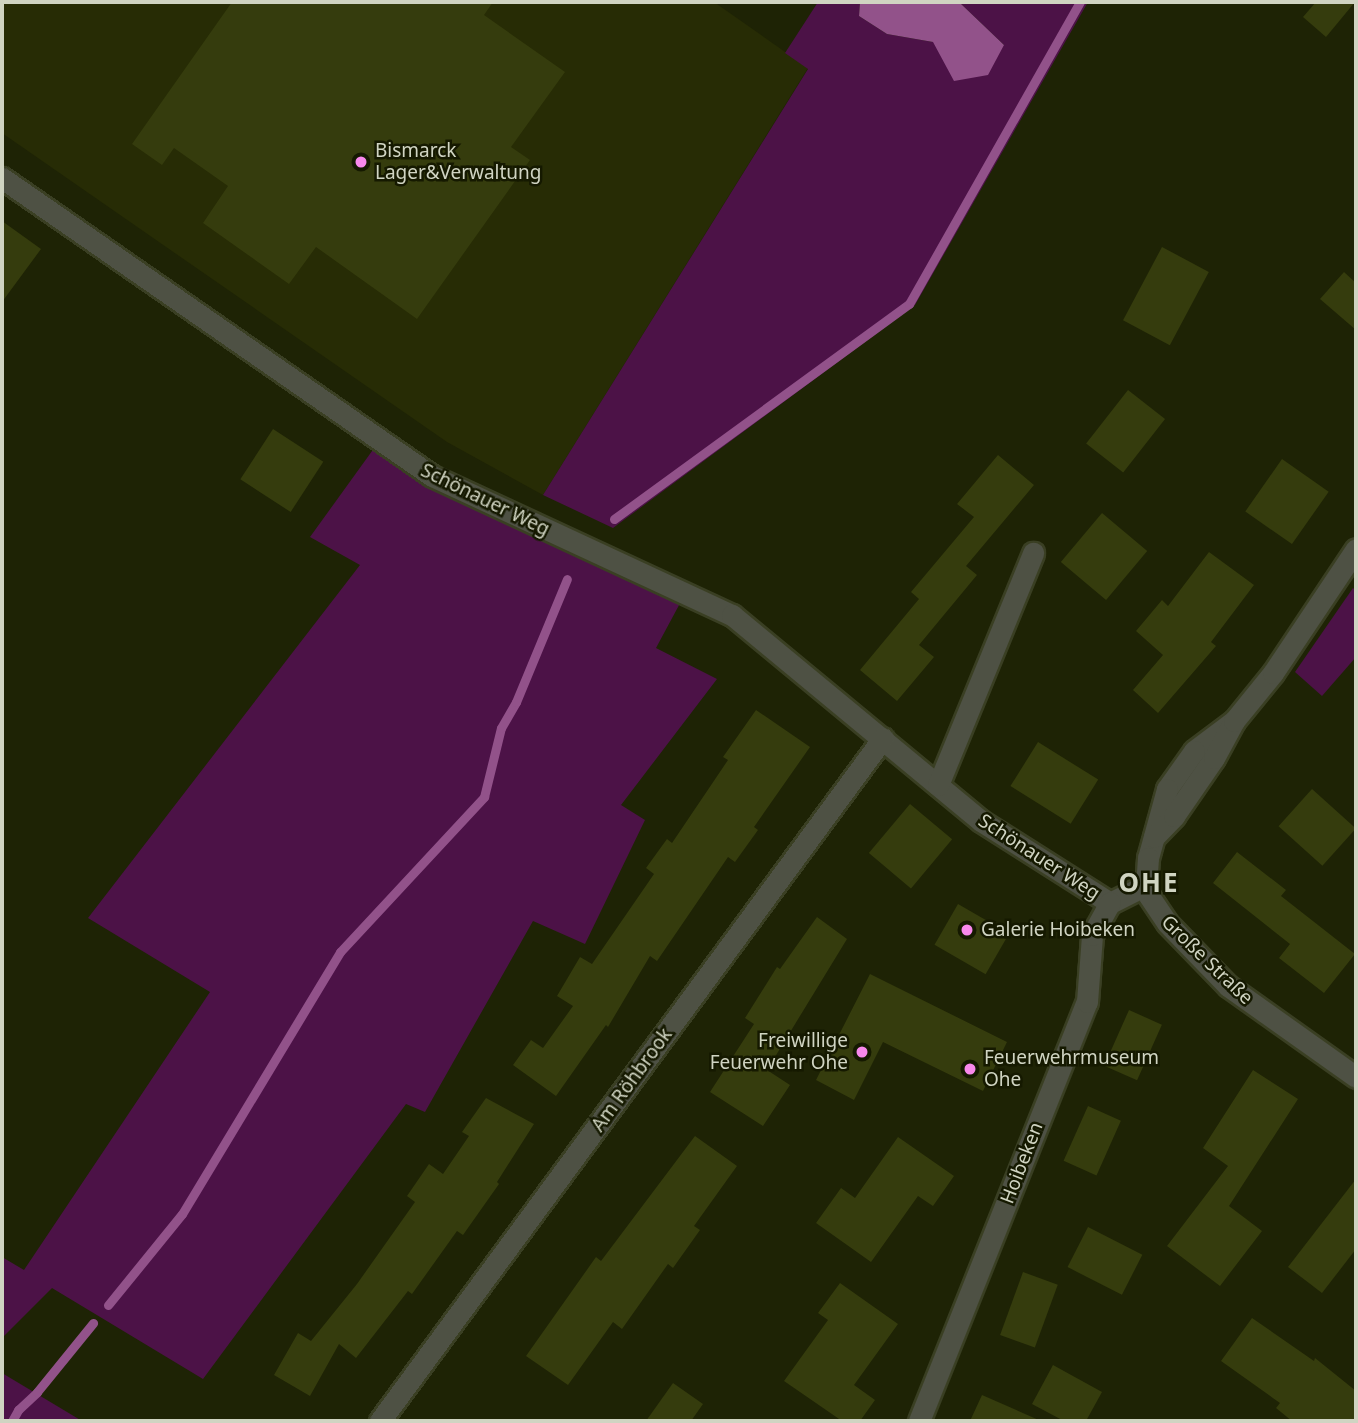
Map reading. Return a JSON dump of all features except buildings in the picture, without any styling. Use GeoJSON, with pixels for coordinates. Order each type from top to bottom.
{"type":"FeatureCollection","features":[{"type":"Feature","properties":{"kind":"street","name":"Schönauer Weg"},"geometry":{"type":"LineString","coordinates":[[2,178],[432,476],[732,615],[938,785],[1017,846],[1110,903],[1146,885]]}},
{"type":"Feature","properties":{"kind":"street"},"geometry":{"type":"LineString","coordinates":[[1146,885],[1148,859],[1154,837],[1194,787],[1234,721],[1273,673],[1356,549]]}},
{"type":"Feature","properties":{"kind":"street"},"geometry":{"type":"LineString","coordinates":[[938,785],[1033,553]]}},
{"type":"Feature","properties":{"kind":"street","name":"Am Röhbrook"},"geometry":{"type":"LineString","coordinates":[[380,1421],[883,738]]}},
{"type":"Feature","properties":{"kind":"street","name":"Große Straße"},"geometry":{"type":"LineString","coordinates":[[1146,885],[1161,916],[1228,986],[1356,1077]]}},
{"type":"Feature","properties":{"kind":"street","name":"Hoibeken"},"geometry":{"type":"LineString","coordinates":[[919,1421],[1087,1002],[1092,935],[1110,903]]}},
{"type":"Feature","properties":{"kind":"shaded area"},"geometry":{"type":"Polygon","coordinates":[[[2,2],[714,2],[808,68],[543,495],[447,442],[2,133],[2,2]]]}},
{"type":"Feature","properties":{"kind":"shaded area"},"geometry":{"type":"Polygon","coordinates":[[[818,2],[860,2],[859,16],[887,34],[933,42],[1004,45],[959,2],[1088,2],[915,305],[613,528],[543,495],[808,69],[785,53],[818,2]]]}},
{"type":"Feature","properties":{"kind":"shaded area"},"geometry":{"type":"Polygon","coordinates":[[[860,2],[959,2],[1004,45],[988,75],[954,81],[933,42],[887,34],[859,16],[860,2]]]}},
{"type":"Feature","properties":{"kind":"shaded area"},"geometry":{"type":"Polygon","coordinates":[[[380,440],[685,594],[656,648],[717,679],[621,805],[645,820],[585,944],[533,921],[425,1112],[406,1104],[203,1379],[52,1288],[2,1338],[2,1257],[24,1270],[210,992],[88,918],[360,565],[310,537],[380,440]]]}},
{"type":"Feature","properties":{"kind":"shaded area"},"geometry":{"type":"Polygon","coordinates":[[[1353,588],[1356,591],[1356,657],[1322,696],[1295,672],[1353,588]]]}},
{"type":"Feature","properties":{"kind":"shaded area"},"geometry":{"type":"Polygon","coordinates":[[[2,1373],[82,1421],[2,1421],[2,1373]]]}},
{"type":"Feature","properties":{"kind":"waterway"},"geometry":{"type":"LineString","coordinates":[[614,519],[909,304],[1080,2]]}},
{"type":"Feature","properties":{"kind":"waterway"},"geometry":{"type":"LineString","coordinates":[[108,1305],[182,1214],[340,952],[484,797],[501,728],[516,702],[567,579]]}},
{"type":"Feature","properties":{"kind":"waterway"},"geometry":{"type":"LineString","coordinates":[[12,1421],[18,1410],[37,1392],[93,1323]]}},
{"type":"Feature","properties":{"kind":"place","name":"Bismarck Lager&Verwaltung"},"geometry":{"type":"Point","coordinates":[361,162]}},
{"type":"Feature","properties":{"kind":"place","name":"Galerie Hoibeken"},"geometry":{"type":"Point","coordinates":[967,930]}},
{"type":"Feature","properties":{"kind":"place","name":"Freiwillige Feuerwehr Ohe"},"geometry":{"type":"Point","coordinates":[862,1052]}},
{"type":"Feature","properties":{"kind":"place","name":"Feuerwehrmuseum Ohe"},"geometry":{"type":"Point","coordinates":[970,1069]}},
{"type":"Feature","properties":{"kind":"district","name":"OHE"},"geometry":{"type":"Point","coordinates":[1149,883]}}]}
